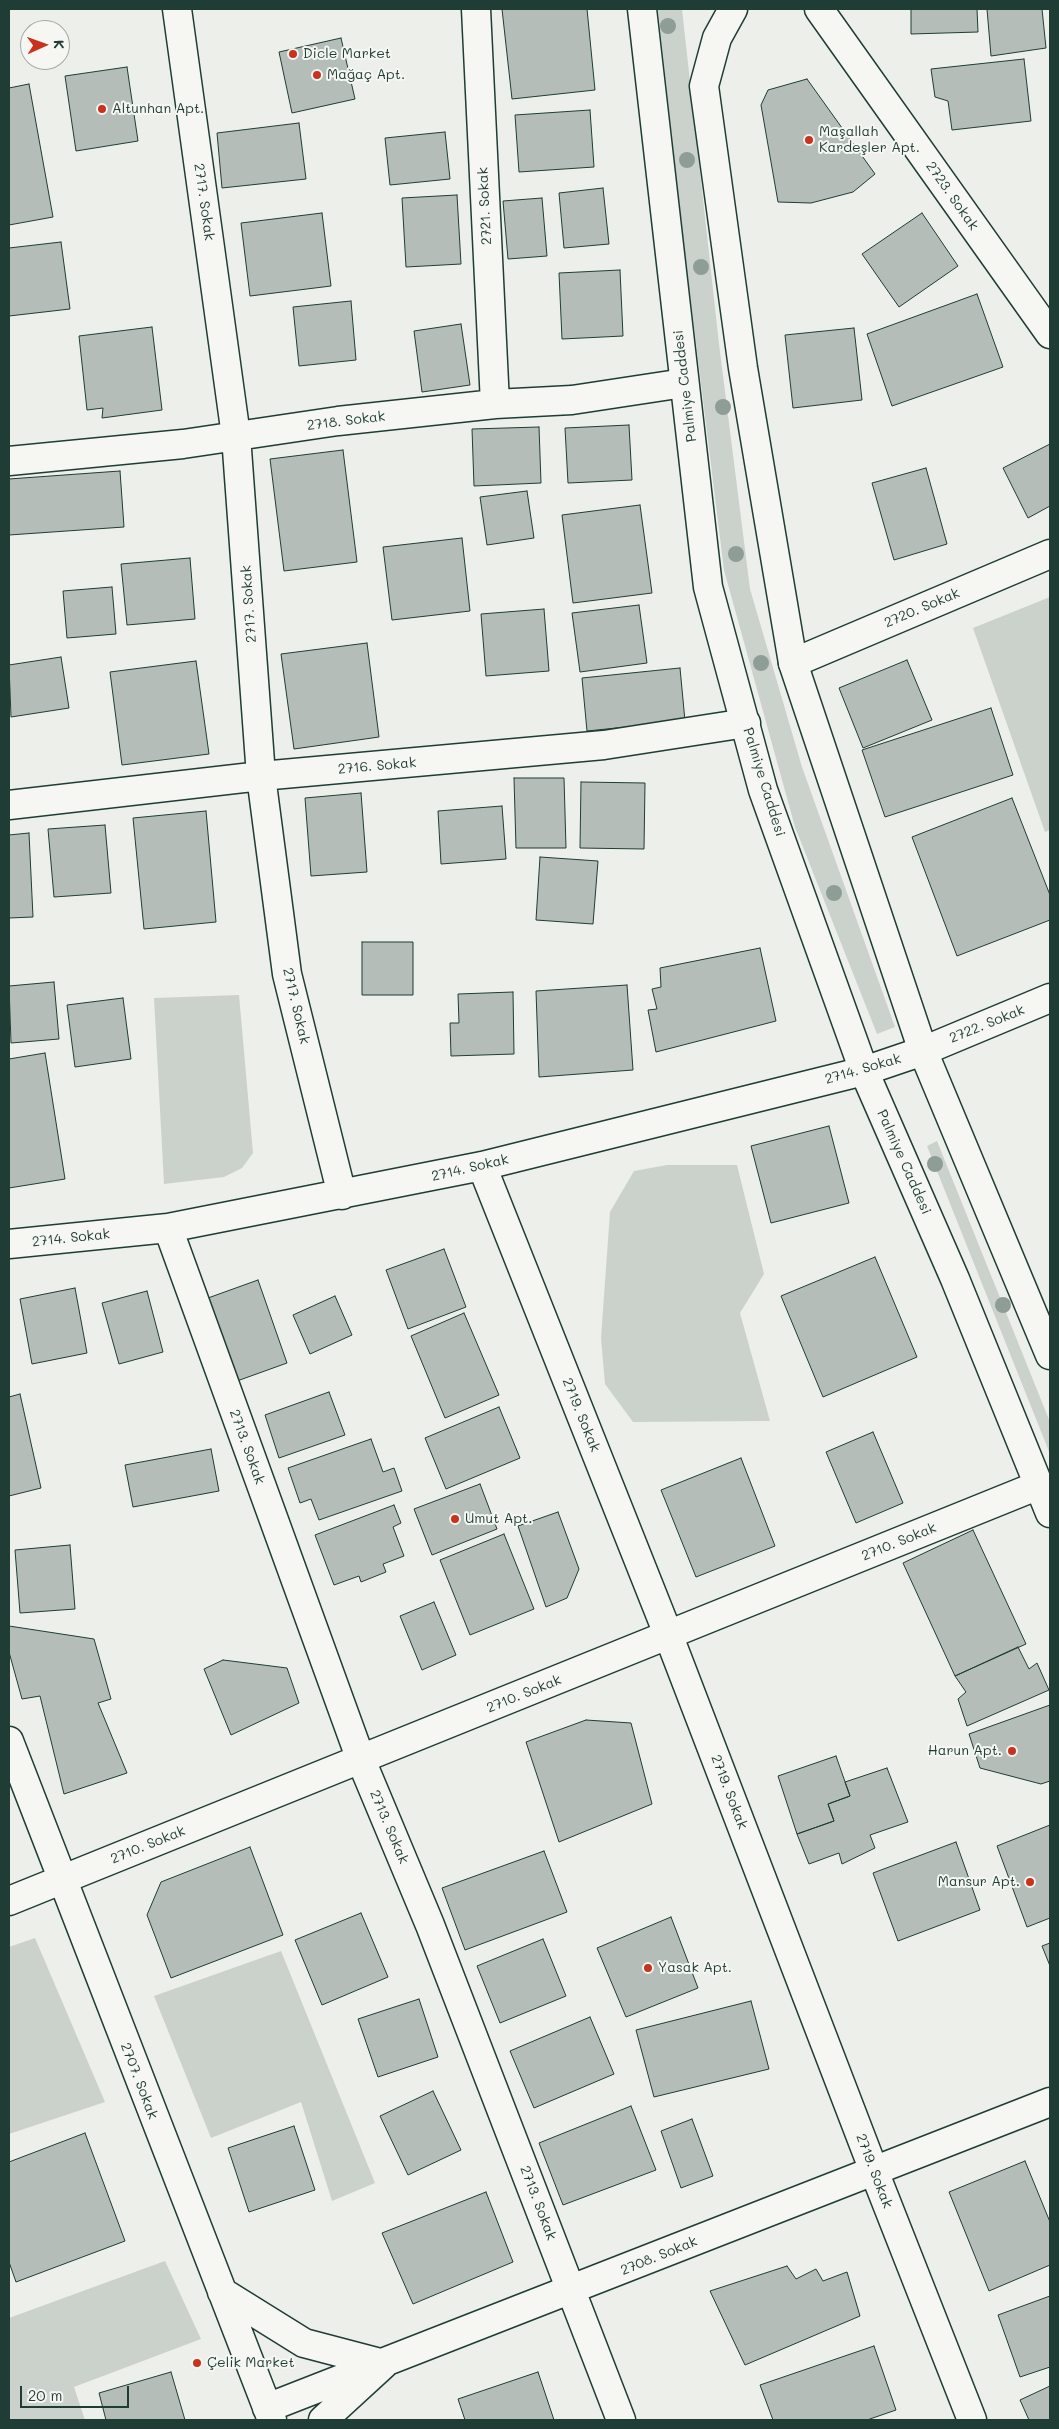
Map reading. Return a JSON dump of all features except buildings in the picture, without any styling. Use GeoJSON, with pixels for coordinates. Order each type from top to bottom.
{"type":"FeatureCollection","features":[{"type":"Feature","properties":{"kind":"street","name":"2717. Sokak"},"geometry":{"type":"LineString","coordinates":[[177,9],[236,436],[261,776],[287,974],[342,1195]]}},
{"type":"Feature","properties":{"kind":"street","name":"2721. Sokak"},"geometry":{"type":"LineString","coordinates":[[476,9],[495,404]]}},
{"type":"Feature","properties":{"kind":"street","name":"Palmiye Caddesi"},"geometry":{"type":"LineString","coordinates":[[642,9],[708,587],[764,790],[864,1071],[955,1279],[1050,1512]]}},
{"type":"Feature","properties":{"kind":"street"},"geometry":{"type":"LineString","coordinates":[[733,9],[717,38],[704,86],[743,368],[793,663],[923,1051],[1050,1354]]}},
{"type":"Feature","properties":{"kind":"street","name":"2723. Sokak"},"geometry":{"type":"LineString","coordinates":[[819,9],[1050,334]]}},
{"type":"Feature","properties":{"kind":"street","name":"2718. Sokak"},"geometry":{"type":"LineString","coordinates":[[9,461],[183,444],[338,422],[495,404],[572,400],[684,383]]}},
{"type":"Feature","properties":{"kind":"street","name":"2720. Sokak"},"geometry":{"type":"LineString","coordinates":[[793,663],[1050,554]]}},
{"type":"Feature","properties":{"kind":"street","name":"2716. Sokak"},"geometry":{"type":"LineString","coordinates":[[9,805],[261,776],[604,745],[746,723]]}},
{"type":"Feature","properties":{"kind":"street","name":"2722. Sokak"},"geometry":{"type":"LineString","coordinates":[[923,1051],[1050,998]]}},
{"type":"Feature","properties":{"kind":"street","name":"2714. Sokak"},"geometry":{"type":"LineString","coordinates":[[9,1244],[168,1228],[482,1166],[864,1071],[923,1051]]}},
{"type":"Feature","properties":{"kind":"street","name":"2719. Sokak"},"geometry":{"type":"LineString","coordinates":[[482,1166],[668,1634],[874,2171],[972,2420]]}},
{"type":"Feature","properties":{"kind":"street","name":"2713. Sokak"},"geometry":{"type":"LineString","coordinates":[[168,1228],[361,1760],[430,1926],[622,2420]]}},
{"type":"Feature","properties":{"kind":"street","name":"2710. Sokak"},"geometry":{"type":"LineString","coordinates":[[9,1901],[1039,1485]]}},
{"type":"Feature","properties":{"kind":"street","name":"2707. Sokak"},"geometry":{"type":"LineString","coordinates":[[9,1741],[61,1880],[270,2414]]}},
{"type":"Feature","properties":{"kind":"street","name":"2708. Sokak"},"geometry":{"type":"LineString","coordinates":[[270,2414],[384,2364],[1050,2102]]}},
{"type":"Feature","properties":{"kind":"street"},"geometry":{"type":"LineString","coordinates":[[222,2292],[304,2344],[384,2364]]}},
{"type":"Feature","properties":{"kind":"street"},"geometry":{"type":"LineString","coordinates":[[323,2420],[384,2364]]}},
{"type":"Feature","properties":{"kind":"shaded area"},"geometry":{"type":"Polygon","coordinates":[[[682,9],[719,344],[750,589],[802,767],[895,1027],[877,1034],[795,827],[724,570],[684,246],[658,10],[682,9]]]}},
{"type":"Feature","properties":{"kind":"shaded area"},"geometry":{"type":"Polygon","coordinates":[[[1050,597],[1050,830],[1045,832],[973,628],[1050,597]]]}},
{"type":"Feature","properties":{"kind":"shaded area"},"geometry":{"type":"Polygon","coordinates":[[[239,995],[253,1153],[242,1168],[224,1177],[164,1184],[154,998],[239,995]]]}},
{"type":"Feature","properties":{"kind":"shaded area"},"geometry":{"type":"Polygon","coordinates":[[[937,1141],[1050,1422],[1050,1454],[927,1146],[937,1141]]]}},
{"type":"Feature","properties":{"kind":"shaded area"},"geometry":{"type":"Polygon","coordinates":[[[667,1165],[737,1165],[764,1274],[740,1313],[770,1421],[633,1422],[605,1384],[601,1338],[610,1212],[634,1171],[667,1165]]]}},
{"type":"Feature","properties":{"kind":"shaded area"},"geometry":{"type":"Polygon","coordinates":[[[35,1938],[105,2102],[9,2134],[9,1947],[35,1938]]]}},
{"type":"Feature","properties":{"kind":"shaded area"},"geometry":{"type":"Polygon","coordinates":[[[281,1951],[375,2183],[332,2201],[301,2102],[211,2138],[154,1996],[281,1951]]]}},
{"type":"Feature","properties":{"kind":"shaded area"},"geometry":{"type":"Polygon","coordinates":[[[165,2261],[201,2339],[74,2387],[85,2420],[9,2420],[9,2318],[165,2261]]]}},
{"type":"Feature","properties":{"kind":"place","name":"Dicle Market"},"geometry":{"type":"Point","coordinates":[293,54]}},
{"type":"Feature","properties":{"kind":"place","name":"Mağaç Apt."},"geometry":{"type":"Point","coordinates":[317,75]}},
{"type":"Feature","properties":{"kind":"place","name":"Altunhan Apt."},"geometry":{"type":"Point","coordinates":[102,109]}},
{"type":"Feature","properties":{"kind":"place","name":"Maşallah Kardeşler Apt."},"geometry":{"type":"Point","coordinates":[809,140]}},
{"type":"Feature","properties":{"kind":"place","name":"Umut Apt."},"geometry":{"type":"Point","coordinates":[455,1519]}},
{"type":"Feature","properties":{"kind":"place","name":"Harun Apt."},"geometry":{"type":"Point","coordinates":[1012,1751]}},
{"type":"Feature","properties":{"kind":"place","name":"Mansur Apt."},"geometry":{"type":"Point","coordinates":[1030,1882]}},
{"type":"Feature","properties":{"kind":"place","name":"Yasak Apt."},"geometry":{"type":"Point","coordinates":[648,1968]}},
{"type":"Feature","properties":{"kind":"place","name":"Çelik Market"},"geometry":{"type":"Point","coordinates":[197,2363]}}]}
